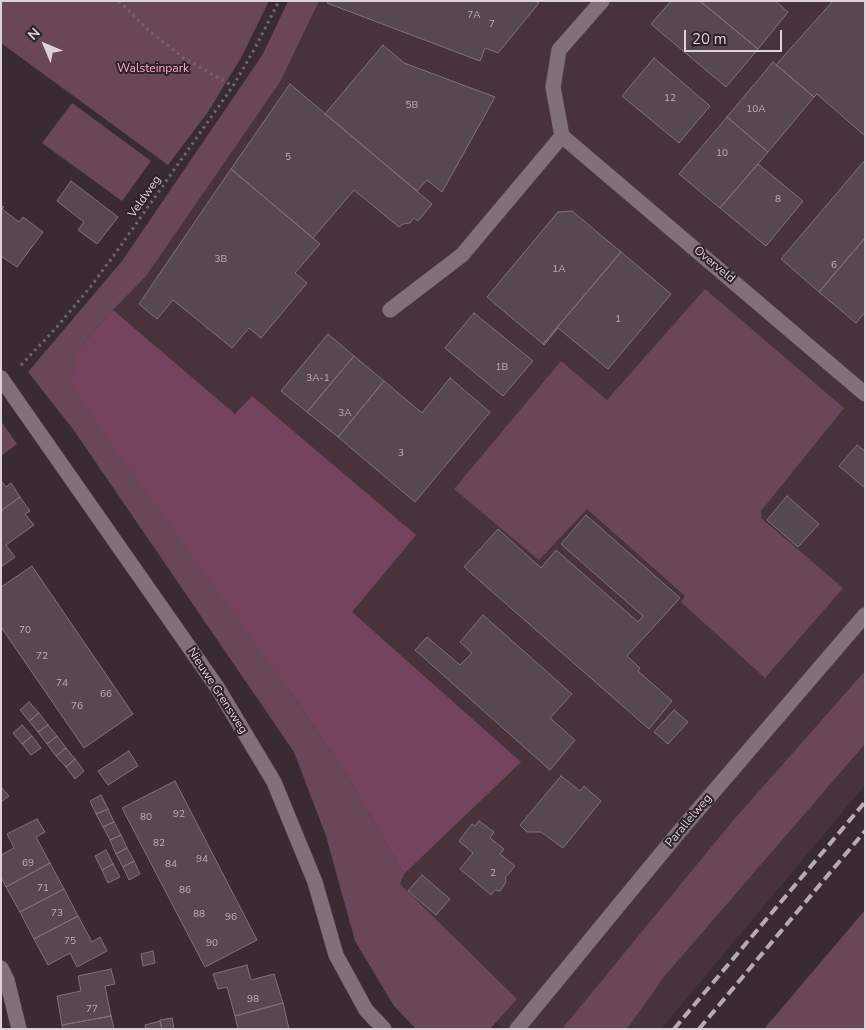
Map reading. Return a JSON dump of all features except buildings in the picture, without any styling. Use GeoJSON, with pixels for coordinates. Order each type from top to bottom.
{"type":"FeatureCollection","features":[{"type":"Feature","properties":{"kind":"street"},"geometry":{"type":"LineString","coordinates":[[390,310],[462,255],[562,136],[553,87],[559,50],[602,1]]}},
{"type":"Feature","properties":{"kind":"street","name":"Overveld"},"geometry":{"type":"LineString","coordinates":[[562,136],[865,394]]}},
{"type":"Feature","properties":{"kind":"street","name":"Nieuwe Grensweg"},"geometry":{"type":"LineString","coordinates":[[3,380],[217,687],[274,782],[314,882],[336,955],[366,1010],[384,1029]]}},
{"type":"Feature","properties":{"kind":"street","name":"Parallelweg"},"geometry":{"type":"LineString","coordinates":[[517,1029],[679,832],[865,615]]}},
{"type":"Feature","properties":{"kind":"street"},"geometry":{"type":"LineString","coordinates":[[1,968],[7,980],[19,1029]]}},
{"type":"Feature","properties":{"kind":"path"},"geometry":{"type":"LineString","coordinates":[[118,1],[148,30],[185,59],[233,86]]}},
{"type":"Feature","properties":{"kind":"path","name":"Veldweg"},"geometry":{"type":"LineString","coordinates":[[3,380],[56,328],[92,285],[233,86],[256,48],[279,1]]}},
{"type":"Feature","properties":{"kind":"shaded area"},"geometry":{"type":"Polygon","coordinates":[[[288,1],[865,1],[865,712],[589,1029],[502,1029],[376,878],[97,323],[254,69],[277,27],[288,1]]]}},
{"type":"Feature","properties":{"kind":"shaded area"},"geometry":{"type":"Polygon","coordinates":[[[113,310],[235,414],[252,396],[416,535],[352,612],[521,762],[404,874],[347,775],[290,691],[102,430],[72,385],[74,367],[82,345],[113,310]]]}},
{"type":"Feature","properties":{"kind":"shaded area"},"geometry":{"type":"Polygon","coordinates":[[[865,744],[865,785],[661,1029],[627,1029],[664,977],[865,744]]]}},
{"type":"Feature","properties":{"kind":"green space","name":"Walsteinpark"},"geometry":{"type":"Polygon","coordinates":[[[1,1],[269,1],[242,56],[208,112],[168,165],[1,43],[1,1]]]}},
{"type":"Feature","properties":{"kind":"green space"},"geometry":{"type":"Polygon","coordinates":[[[288,1],[319,1],[280,82],[146,276],[82,345],[290,691],[347,775],[404,874],[400,884],[517,999],[490,1029],[416,1029],[394,1006],[355,941],[326,836],[294,752],[73,429],[28,372],[122,261],[263,54],[288,1]]]}},
{"type":"Feature","properties":{"kind":"green space"},"geometry":{"type":"Polygon","coordinates":[[[72,103],[151,161],[122,201],[42,143],[72,103]]]}},
{"type":"Feature","properties":{"kind":"green space"},"geometry":{"type":"Polygon","coordinates":[[[705,289],[844,408],[761,511],[761,518],[843,588],[765,678],[681,602],[685,596],[587,509],[539,560],[454,489],[561,361],[607,400],[705,289]]]}},
{"type":"Feature","properties":{"kind":"green space"},"geometry":{"type":"Polygon","coordinates":[[[1,421],[17,444],[1,456],[1,421]]]}},
{"type":"Feature","properties":{"kind":"green space"},"geometry":{"type":"Polygon","coordinates":[[[865,671],[865,744],[664,977],[627,1029],[562,1029],[731,823],[865,671]]]}},
{"type":"Feature","properties":{"kind":"green space"},"geometry":{"type":"Polygon","coordinates":[[[865,910],[865,1029],[764,1029],[865,910]]]}},
{"type":"Feature","properties":{"kind":"railway"},"geometry":{"type":"LineString","coordinates":[[674,1029],[865,802]]}},
{"type":"Feature","properties":{"kind":"railway"},"geometry":{"type":"LineString","coordinates":[[699,1029],[865,831]]}}]}
